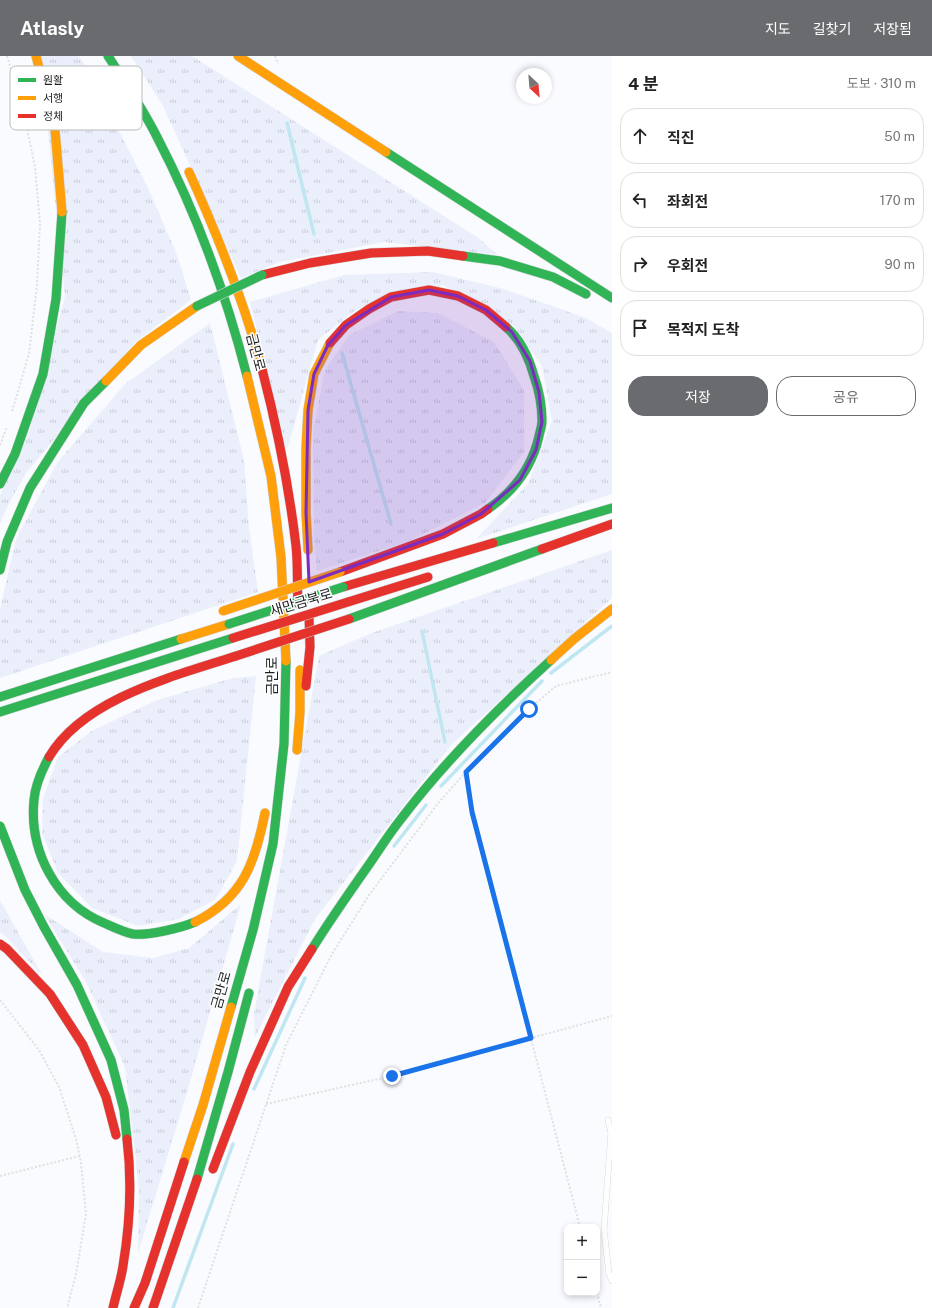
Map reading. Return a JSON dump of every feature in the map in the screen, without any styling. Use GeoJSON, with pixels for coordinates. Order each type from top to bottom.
{"type":"FeatureCollection","features":[{"type":"Feature","properties":{"kind":"highway"},"geometry":{"type":"LineString","coordinates":[[36,56],[39,66]]}},
{"type":"Feature","properties":{"kind":"highway","name":"금만로"},"geometry":{"type":"LineString","coordinates":[[108,56],[114,66]]}},
{"type":"Feature","properties":{"kind":"highway"},"geometry":{"type":"LineString","coordinates":[[238,56],[612,298]]}},
{"type":"Feature","properties":{"kind":"highway","name":"금만로"},"geometry":{"type":"LineString","coordinates":[[134,1308],[145,1283],[203,1105],[253,930],[272,844],[284,744],[286,670],[281,557],[271,476],[254,399],[236,333],[208,252],[180,184],[157,136],[142,110]]}},
{"type":"Feature","properties":{"kind":"highway"},"geometry":{"type":"LineString","coordinates":[[0,484],[15,454],[43,374],[56,299],[62,212],[55,130]]}},
{"type":"Feature","properties":{"kind":"highway","name":"금만로"},"geometry":{"type":"LineString","coordinates":[[184,161],[218,236],[229,267],[259,358],[275,420],[287,482],[296,547],[299,642]]}},
{"type":"Feature","properties":{"kind":"highway"},"geometry":{"type":"LineString","coordinates":[[0,570],[7,542],[30,488],[84,404],[141,345],[197,306],[262,275],[310,263],[372,253],[428,251],[500,261],[553,277],[594,299]]}},
{"type":"Feature","properties":{"kind":"highway"},"geometry":{"type":"LineString","coordinates":[[220,612],[340,572],[444,534],[481,514],[502,499],[520,480],[536,450],[542,422],[539,392],[530,361],[512,332],[486,310],[458,296],[429,290],[391,297],[369,309],[346,325],[328,345],[314,374],[308,410],[306,448],[306,513],[309,557]]}},
{"type":"Feature","properties":{"kind":"highway","name":"새만금북로"},"geometry":{"type":"LineString","coordinates":[[0,698],[409,567],[612,508]]}},
{"type":"Feature","properties":{"kind":"highway"},"geometry":{"type":"LineString","coordinates":[[476,563],[612,524]]}},
{"type":"Feature","properties":{"kind":"highway"},"geometry":{"type":"LineString","coordinates":[[266,807],[256,850],[247,874],[231,896],[208,915],[186,926],[161,932],[134,934],[113,927],[89,916],[69,900],[52,879],[41,859],[35,836],[33,813],[36,787],[44,765],[53,749],[67,734],[89,716],[114,701],[155,683],[349,619],[612,524]]}},
{"type":"Feature","properties":{"kind":"highway"},"geometry":{"type":"LineString","coordinates":[[277,658],[281,557]]}},
{"type":"Feature","properties":{"kind":"highway","name":"금만로"},"geometry":{"type":"LineString","coordinates":[[299,658],[300,712],[296,758],[310,647],[309,572]]}},
{"type":"Feature","properties":{"kind":"highway","name":"새만금북로"},"geometry":{"type":"LineString","coordinates":[[0,712],[438,574]]}},
{"type":"Feature","properties":{"kind":"highway"},"geometry":{"type":"LineString","coordinates":[[210,1178],[250,1072],[288,987],[328,923],[396,825],[440,772],[503,706],[574,639],[612,609]]}},
{"type":"Feature","properties":{"kind":"highway"},"geometry":{"type":"LineString","coordinates":[[0,688],[15,682]]}},
{"type":"Feature","properties":{"kind":"highway"},"geometry":{"type":"LineString","coordinates":[[0,826],[26,890],[44,926],[78,984],[93,1018],[111,1060],[124,1110],[130,1165],[128,1221],[123,1266],[113,1308]]}},
{"type":"Feature","properties":{"kind":"highway"},"geometry":{"type":"LineString","coordinates":[[0,944],[7,949],[50,994],[83,1045],[106,1097],[118,1141]]}},
{"type":"Feature","properties":{"kind":"highway","name":"금만로"},"geometry":{"type":"LineString","coordinates":[[153,1308],[167,1271],[222,1096],[251,983]]}},
{"type":"Feature","properties":{"kind":"highway"},"geometry":{"type":"LineString","coordinates":[[109,1308],[116,1271],[123,1195],[120,1172]]}},
{"type":"Feature","properties":{"kind":"highway"},"geometry":{"type":"LineString","coordinates":[[167,1271],[190,1225]]}},
{"type":"Feature","properties":{"kind":"lane"},"geometry":{"type":"LineString","coordinates":[[608,1120],[611,1133],[604,1230],[609,1274],[612,1281]]}},
{"type":"Feature","properties":{"kind":"path"},"geometry":{"type":"LineString","coordinates":[[7,56],[10,66]]}},
{"type":"Feature","properties":{"kind":"path"},"geometry":{"type":"LineString","coordinates":[[11,418],[29,353],[38,285],[40,224],[35,167],[27,130]]}},
{"type":"Feature","properties":{"kind":"path"},"geometry":{"type":"LineString","coordinates":[[0,445],[8,424]]}},
{"type":"Feature","properties":{"kind":"path"},"geometry":{"type":"LineString","coordinates":[[198,1308],[286,1045],[332,954],[369,894],[439,802],[466,772],[529,709],[556,686],[612,672]]}},
{"type":"Feature","properties":{"kind":"path"},"geometry":{"type":"LineString","coordinates":[[466,772],[472,812],[579,1224]]}},
{"type":"Feature","properties":{"kind":"path"},"geometry":{"type":"LineString","coordinates":[[0,1000],[39,1050],[60,1086],[80,1156],[86,1214],[76,1274],[67,1308]]}},
{"type":"Feature","properties":{"kind":"path"},"geometry":{"type":"LineString","coordinates":[[266,1104],[392,1076],[612,1016]]}},
{"type":"Feature","properties":{"kind":"path"},"geometry":{"type":"LineString","coordinates":[[0,1176],[80,1156]]}},
{"type":"Feature","properties":{"kind":"path"},"geometry":{"type":"LineString","coordinates":[[598,1296],[602,1308]]}},
{"type":"Feature","properties":{"kind":"highlighted area"},"geometry":{"type":"Polygon","coordinates":[[[429,290],[458,296],[486,310],[512,332],[530,361],[539,392],[542,422],[536,450],[520,480],[481,514],[443,534],[309,582],[306,513],[308,410],[314,374],[328,345],[346,325],[391,297],[429,290]]]}},
{"type":"Feature","properties":{"kind":"green space"},"geometry":{"type":"Polygon","coordinates":[[[40,56],[78,56],[86,66],[41,66],[40,56]]]}},
{"type":"Feature","properties":{"kind":"green space"},"geometry":{"type":"Polygon","coordinates":[[[131,56],[192,56],[477,237],[498,255],[384,242],[280,262],[241,278],[163,106],[142,73],[142,66],[137,66],[131,56]]]}},
{"type":"Feature","properties":{"kind":"green space"},"geometry":{"type":"Polygon","coordinates":[[[48,130],[119,130],[148,188],[177,255],[191,300],[135,342],[26,473],[7,507],[0,524],[0,495],[29,433],[65,296],[48,130]]]}},
{"type":"Feature","properties":{"kind":"green space"},"geometry":{"type":"Polygon","coordinates":[[[433,272],[504,289],[586,318],[612,333],[612,494],[476,539],[528,484],[552,421],[542,366],[514,326],[443,285],[357,309],[318,340],[287,450],[250,302],[344,275],[433,272]]]}},
{"type":"Feature","properties":{"kind":"green space"},"geometry":{"type":"Polygon","coordinates":[[[398,311],[438,313],[494,342],[524,390],[524,452],[485,503],[409,541],[317,571],[314,536],[313,432],[325,370],[349,335],[398,311]]]}},
{"type":"Feature","properties":{"kind":"green space"},"geometry":{"type":"Polygon","coordinates":[[[210,323],[244,460],[249,528],[258,592],[0,678],[0,609],[16,539],[57,463],[125,384],[210,323]]]}},
{"type":"Feature","properties":{"kind":"green space"},"geometry":{"type":"Polygon","coordinates":[[[612,550],[612,598],[451,745],[315,919],[255,1037],[254,1014],[319,656],[369,634],[612,550]]]}},
{"type":"Feature","properties":{"kind":"green space"},"geometry":{"type":"Polygon","coordinates":[[[256,676],[237,861],[216,899],[179,919],[138,926],[92,908],[58,873],[42,833],[43,798],[58,757],[92,731],[157,700],[233,678],[256,676]]]}},
{"type":"Feature","properties":{"kind":"green space"},"geometry":{"type":"Polygon","coordinates":[[[0,900],[42,975],[0,932],[0,900]]]}},
{"type":"Feature","properties":{"kind":"green space"},"geometry":{"type":"Polygon","coordinates":[[[241,904],[190,1082],[138,1253],[139,1188],[125,1067],[86,982],[44,914],[103,952],[153,958],[189,948],[241,904]]]}},
{"type":"Feature","properties":{"kind":"waterway"},"geometry":{"type":"LineString","coordinates":[[287,123],[314,234]]}},
{"type":"Feature","properties":{"kind":"waterway"},"geometry":{"type":"LineString","coordinates":[[342,353],[391,524]]}},
{"type":"Feature","properties":{"kind":"waterway"},"geometry":{"type":"LineString","coordinates":[[551,673],[612,626]]}},
{"type":"Feature","properties":{"kind":"waterway"},"geometry":{"type":"LineString","coordinates":[[422,631],[445,742]]}},
{"type":"Feature","properties":{"kind":"waterway"},"geometry":{"type":"LineString","coordinates":[[441,786],[542,681]]}},
{"type":"Feature","properties":{"kind":"waterway"},"geometry":{"type":"LineString","coordinates":[[394,846],[426,805]]}},
{"type":"Feature","properties":{"kind":"waterway"},"geometry":{"type":"LineString","coordinates":[[254,1089],[305,978]]}},
{"type":"Feature","properties":{"kind":"waterway"},"geometry":{"type":"LineString","coordinates":[[173,1308],[233,1144]]}},
{"type":"Feature","properties":{"kind":"traffic: fast"},"geometry":{"type":"LineString","coordinates":[[108,56],[114,66]]}},
{"type":"Feature","properties":{"kind":"traffic: fast"},"geometry":{"type":"LineString","coordinates":[[142,110],[185,194],[209,254],[230,315],[247,376]]}},
{"type":"Feature","properties":{"kind":"traffic: fast"},"geometry":{"type":"LineString","coordinates":[[386,152],[612,298]]}},
{"type":"Feature","properties":{"kind":"traffic: fast"},"geometry":{"type":"LineString","coordinates":[[0,484],[15,454],[43,374],[56,299],[62,212]]}},
{"type":"Feature","properties":{"kind":"traffic: fast"},"geometry":{"type":"LineString","coordinates":[[463,256],[500,261],[553,277],[586,294]]}},
{"type":"Feature","properties":{"kind":"traffic: fast"},"geometry":{"type":"LineString","coordinates":[[197,306],[262,275]]}},
{"type":"Feature","properties":{"kind":"traffic: fast"},"geometry":{"type":"LineString","coordinates":[[488,509],[506,494],[521,478],[536,448],[542,423],[539,392],[529,362],[520,343],[506,327]]}},
{"type":"Feature","properties":{"kind":"traffic: fast"},"geometry":{"type":"LineString","coordinates":[[0,570],[7,542],[30,488],[84,403],[106,381]]}},
{"type":"Feature","properties":{"kind":"traffic: fast"},"geometry":{"type":"LineString","coordinates":[[493,543],[612,508]]}},
{"type":"Feature","properties":{"kind":"traffic: fast"},"geometry":{"type":"LineString","coordinates":[[349,619],[542,549]]}},
{"type":"Feature","properties":{"kind":"traffic: fast"},"geometry":{"type":"LineString","coordinates":[[229,624],[343,587]]}},
{"type":"Feature","properties":{"kind":"traffic: fast"},"geometry":{"type":"LineString","coordinates":[[0,712],[233,638]]}},
{"type":"Feature","properties":{"kind":"traffic: fast"},"geometry":{"type":"LineString","coordinates":[[0,697],[181,639]]}},
{"type":"Feature","properties":{"kind":"traffic: fast"},"geometry":{"type":"LineString","coordinates":[[312,949],[388,836],[435,777],[472,736],[551,660]]}},
{"type":"Feature","properties":{"kind":"traffic: fast"},"geometry":{"type":"LineString","coordinates":[[231,1007],[253,930],[273,844],[284,744],[286,661]]}},
{"type":"Feature","properties":{"kind":"traffic: fast"},"geometry":{"type":"LineString","coordinates":[[49,757],[37,783],[34,800],[34,819],[36,838],[41,856],[59,889],[72,903],[87,914],[122,931],[133,934],[155,933],[195,922]]}},
{"type":"Feature","properties":{"kind":"traffic: fast"},"geometry":{"type":"LineString","coordinates":[[0,826],[25,890],[77,985],[111,1060],[124,1110],[127,1139]]}},
{"type":"Feature","properties":{"kind":"traffic: fast"},"geometry":{"type":"LineString","coordinates":[[197,1179],[249,993]]}},
{"type":"Feature","properties":{"kind":"traffic: slow"},"geometry":{"type":"LineString","coordinates":[[36,56],[39,66]]}},
{"type":"Feature","properties":{"kind":"traffic: slow"},"geometry":{"type":"LineString","coordinates":[[238,56],[386,152]]}},
{"type":"Feature","properties":{"kind":"traffic: slow"},"geometry":{"type":"LineString","coordinates":[[55,130],[62,212]]}},
{"type":"Feature","properties":{"kind":"traffic: slow"},"geometry":{"type":"LineString","coordinates":[[189,172],[230,269],[262,369]]}},
{"type":"Feature","properties":{"kind":"traffic: slow"},"geometry":{"type":"LineString","coordinates":[[106,381],[141,345],[197,306]]}},
{"type":"Feature","properties":{"kind":"traffic: slow"},"geometry":{"type":"LineString","coordinates":[[308,550],[306,513],[306,448],[308,410],[314,374],[330,343]]}},
{"type":"Feature","properties":{"kind":"traffic: slow"},"geometry":{"type":"LineString","coordinates":[[247,376],[271,476],[281,557],[286,661]]}},
{"type":"Feature","properties":{"kind":"traffic: slow"},"geometry":{"type":"LineString","coordinates":[[223,611],[340,572]]}},
{"type":"Feature","properties":{"kind":"traffic: slow"},"geometry":{"type":"LineString","coordinates":[[551,660],[574,639],[612,609]]}},
{"type":"Feature","properties":{"kind":"traffic: slow"},"geometry":{"type":"LineString","coordinates":[[181,639],[229,624]]}},
{"type":"Feature","properties":{"kind":"traffic: slow"},"geometry":{"type":"LineString","coordinates":[[297,750],[300,712],[300,670]]}},
{"type":"Feature","properties":{"kind":"traffic: slow"},"geometry":{"type":"LineString","coordinates":[[195,922],[225,902],[236,890],[244,877],[257,848],[265,813]]}},
{"type":"Feature","properties":{"kind":"traffic: slow"},"geometry":{"type":"LineString","coordinates":[[184,1162],[203,1105],[231,1007]]}},
{"type":"Feature","properties":{"kind":"traffic: jam"},"geometry":{"type":"LineString","coordinates":[[262,275],[310,263],[371,253],[428,251],[463,256]]}},
{"type":"Feature","properties":{"kind":"traffic: jam"},"geometry":{"type":"LineString","coordinates":[[330,343],[346,325],[369,309],[391,297],[429,290],[458,296],[486,310],[506,327]]}},
{"type":"Feature","properties":{"kind":"traffic: jam"},"geometry":{"type":"LineString","coordinates":[[262,369],[278,435],[290,501],[297,553],[298,604]]}},
{"type":"Feature","properties":{"kind":"traffic: jam"},"geometry":{"type":"LineString","coordinates":[[340,572],[443,534],[488,509]]}},
{"type":"Feature","properties":{"kind":"traffic: jam"},"geometry":{"type":"LineString","coordinates":[[542,549],[612,524]]}},
{"type":"Feature","properties":{"kind":"traffic: jam"},"geometry":{"type":"LineString","coordinates":[[343,587],[493,543]]}},
{"type":"Feature","properties":{"kind":"traffic: jam"},"geometry":{"type":"LineString","coordinates":[[348,602],[428,577]]}},
{"type":"Feature","properties":{"kind":"traffic: jam"},"geometry":{"type":"LineString","coordinates":[[233,638],[348,602]]}},
{"type":"Feature","properties":{"kind":"traffic: jam"},"geometry":{"type":"LineString","coordinates":[[306,686],[310,647],[309,616]]}},
{"type":"Feature","properties":{"kind":"traffic: jam"},"geometry":{"type":"LineString","coordinates":[[236,656],[349,619]]}},
{"type":"Feature","properties":{"kind":"traffic: jam"},"geometry":{"type":"LineString","coordinates":[[49,757],[65,737],[84,719],[107,704],[159,681],[236,656]]}},
{"type":"Feature","properties":{"kind":"traffic: jam"},"geometry":{"type":"LineString","coordinates":[[0,944],[7,949],[50,994],[83,1045],[106,1097],[116,1135]]}},
{"type":"Feature","properties":{"kind":"traffic: jam"},"geometry":{"type":"LineString","coordinates":[[213,1169],[250,1072],[288,987],[312,949]]}},
{"type":"Feature","properties":{"kind":"traffic: jam"},"geometry":{"type":"LineString","coordinates":[[113,1308],[122,1271],[129,1218],[130,1186],[127,1139]]}},
{"type":"Feature","properties":{"kind":"traffic: jam"},"geometry":{"type":"LineString","coordinates":[[134,1308],[145,1283],[184,1162]]}},
{"type":"Feature","properties":{"kind":"traffic: jam"},"geometry":{"type":"LineString","coordinates":[[153,1308],[197,1179]]}},
{"type":"Feature","properties":{"kind":"route"},"geometry":{"type":"LineString","coordinates":[[392,1076],[531,1038],[472,812],[466,772],[529,709]]}}]}
